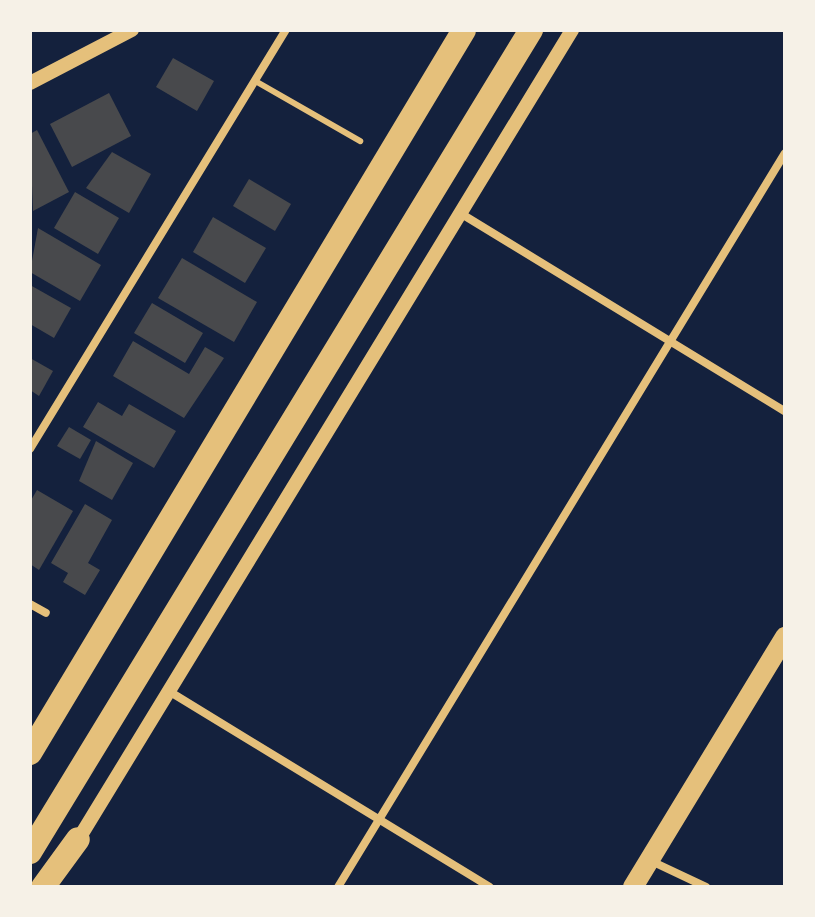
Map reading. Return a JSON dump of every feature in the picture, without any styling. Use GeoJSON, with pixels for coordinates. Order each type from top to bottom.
{"type":"FeatureCollection","features":[{"type":"Feature","properties":{"kind":"highway"},"geometry":{"type":"LineString","coordinates":[[30,753],[464,30]]}},
{"type":"Feature","properties":{"kind":"highway"},"geometry":{"type":"LineString","coordinates":[[30,852],[531,30]]}},
{"type":"Feature","properties":{"kind":"highway"},"geometry":{"type":"LineString","coordinates":[[43,887],[78,839]]}},
{"type":"Feature","properties":{"kind":"main road"},"geometry":{"type":"LineString","coordinates":[[633,887],[784,640]]}},
{"type":"Feature","properties":{"kind":"street"},"geometry":{"type":"LineString","coordinates":[[30,83],[132,30]]}},
{"type":"Feature","properties":{"kind":"street"},"geometry":{"type":"LineString","coordinates":[[30,449],[286,30]]}},
{"type":"Feature","properties":{"kind":"street"},"geometry":{"type":"LineString","coordinates":[[50,887],[167,690],[572,30]]}},
{"type":"Feature","properties":{"kind":"street"},"geometry":{"type":"LineString","coordinates":[[338,887],[785,153]]}},
{"type":"Feature","properties":{"kind":"street"},"geometry":{"type":"LineString","coordinates":[[460,213],[785,411]]}},
{"type":"Feature","properties":{"kind":"street"},"geometry":{"type":"LineString","coordinates":[[30,604],[46,613]]}},
{"type":"Feature","properties":{"kind":"street"},"geometry":{"type":"LineString","coordinates":[[167,690],[490,887]]}},
{"type":"Feature","properties":{"kind":"street"},"geometry":{"type":"LineString","coordinates":[[649,860],[706,887]]}},
{"type":"Feature","properties":{"kind":"lane"},"geometry":{"type":"LineString","coordinates":[[257,82],[360,141]]}},
{"type":"Feature","properties":{"kind":"building"},"geometry":{"type":"Polygon","coordinates":[[[173,58],[214,81],[197,111],[156,87],[173,58]]]}},
{"type":"Feature","properties":{"kind":"building"},"geometry":{"type":"Polygon","coordinates":[[[109,93],[131,136],[72,167],[50,124],[109,93]]]}},
{"type":"Feature","properties":{"kind":"building"},"geometry":{"type":"Polygon","coordinates":[[[37,130],[69,192],[33,211],[30,134],[37,130]]]}},
{"type":"Feature","properties":{"kind":"building"},"geometry":{"type":"Polygon","coordinates":[[[112,152],[151,174],[129,213],[86,188],[112,152]]]}},
{"type":"Feature","properties":{"kind":"building"},"geometry":{"type":"Polygon","coordinates":[[[249,179],[291,204],[275,231],[233,206],[249,179]]]}},
{"type":"Feature","properties":{"kind":"building"},"geometry":{"type":"Polygon","coordinates":[[[75,192],[119,218],[98,254],[54,228],[75,192]]]}},
{"type":"Feature","properties":{"kind":"building"},"geometry":{"type":"Polygon","coordinates":[[[213,217],[266,248],[245,283],[193,252],[213,217]]]}},
{"type":"Feature","properties":{"kind":"building"},"geometry":{"type":"Polygon","coordinates":[[[38,228],[101,265],[80,301],[30,272],[38,228]]]}},
{"type":"Feature","properties":{"kind":"building"},"geometry":{"type":"Polygon","coordinates":[[[182,258],[257,302],[234,342],[158,298],[182,258]]]}},
{"type":"Feature","properties":{"kind":"building"},"geometry":{"type":"Polygon","coordinates":[[[30,285],[71,308],[54,338],[30,324],[30,285]]]}},
{"type":"Feature","properties":{"kind":"building"},"geometry":{"type":"Polygon","coordinates":[[[152,303],[203,333],[185,363],[134,333],[152,303]]]}},
{"type":"Feature","properties":{"kind":"building"},"geometry":{"type":"Polygon","coordinates":[[[133,341],[189,374],[205,347],[224,358],[184,418],[113,376],[133,341]]]}},
{"type":"Feature","properties":{"kind":"building"},"geometry":{"type":"Polygon","coordinates":[[[30,358],[53,371],[39,396],[30,390],[30,358]]]}},
{"type":"Feature","properties":{"kind":"building"},"geometry":{"type":"Polygon","coordinates":[[[98,402],[122,416],[129,404],[176,431],[154,468],[83,427],[98,402]]]}},
{"type":"Feature","properties":{"kind":"building"},"geometry":{"type":"Polygon","coordinates":[[[69,427],[91,440],[80,459],[57,446],[69,427]]]}},
{"type":"Feature","properties":{"kind":"building"},"geometry":{"type":"Polygon","coordinates":[[[96,441],[133,463],[112,500],[79,481],[96,441]]]}},
{"type":"Feature","properties":{"kind":"building"},"geometry":{"type":"Polygon","coordinates":[[[37,490],[73,511],[39,570],[30,564],[30,502],[37,490]]]}},
{"type":"Feature","properties":{"kind":"building"},"geometry":{"type":"Polygon","coordinates":[[[85,504],[112,520],[88,563],[100,570],[85,595],[63,582],[68,573],[51,563],[85,504]]]}}]}
